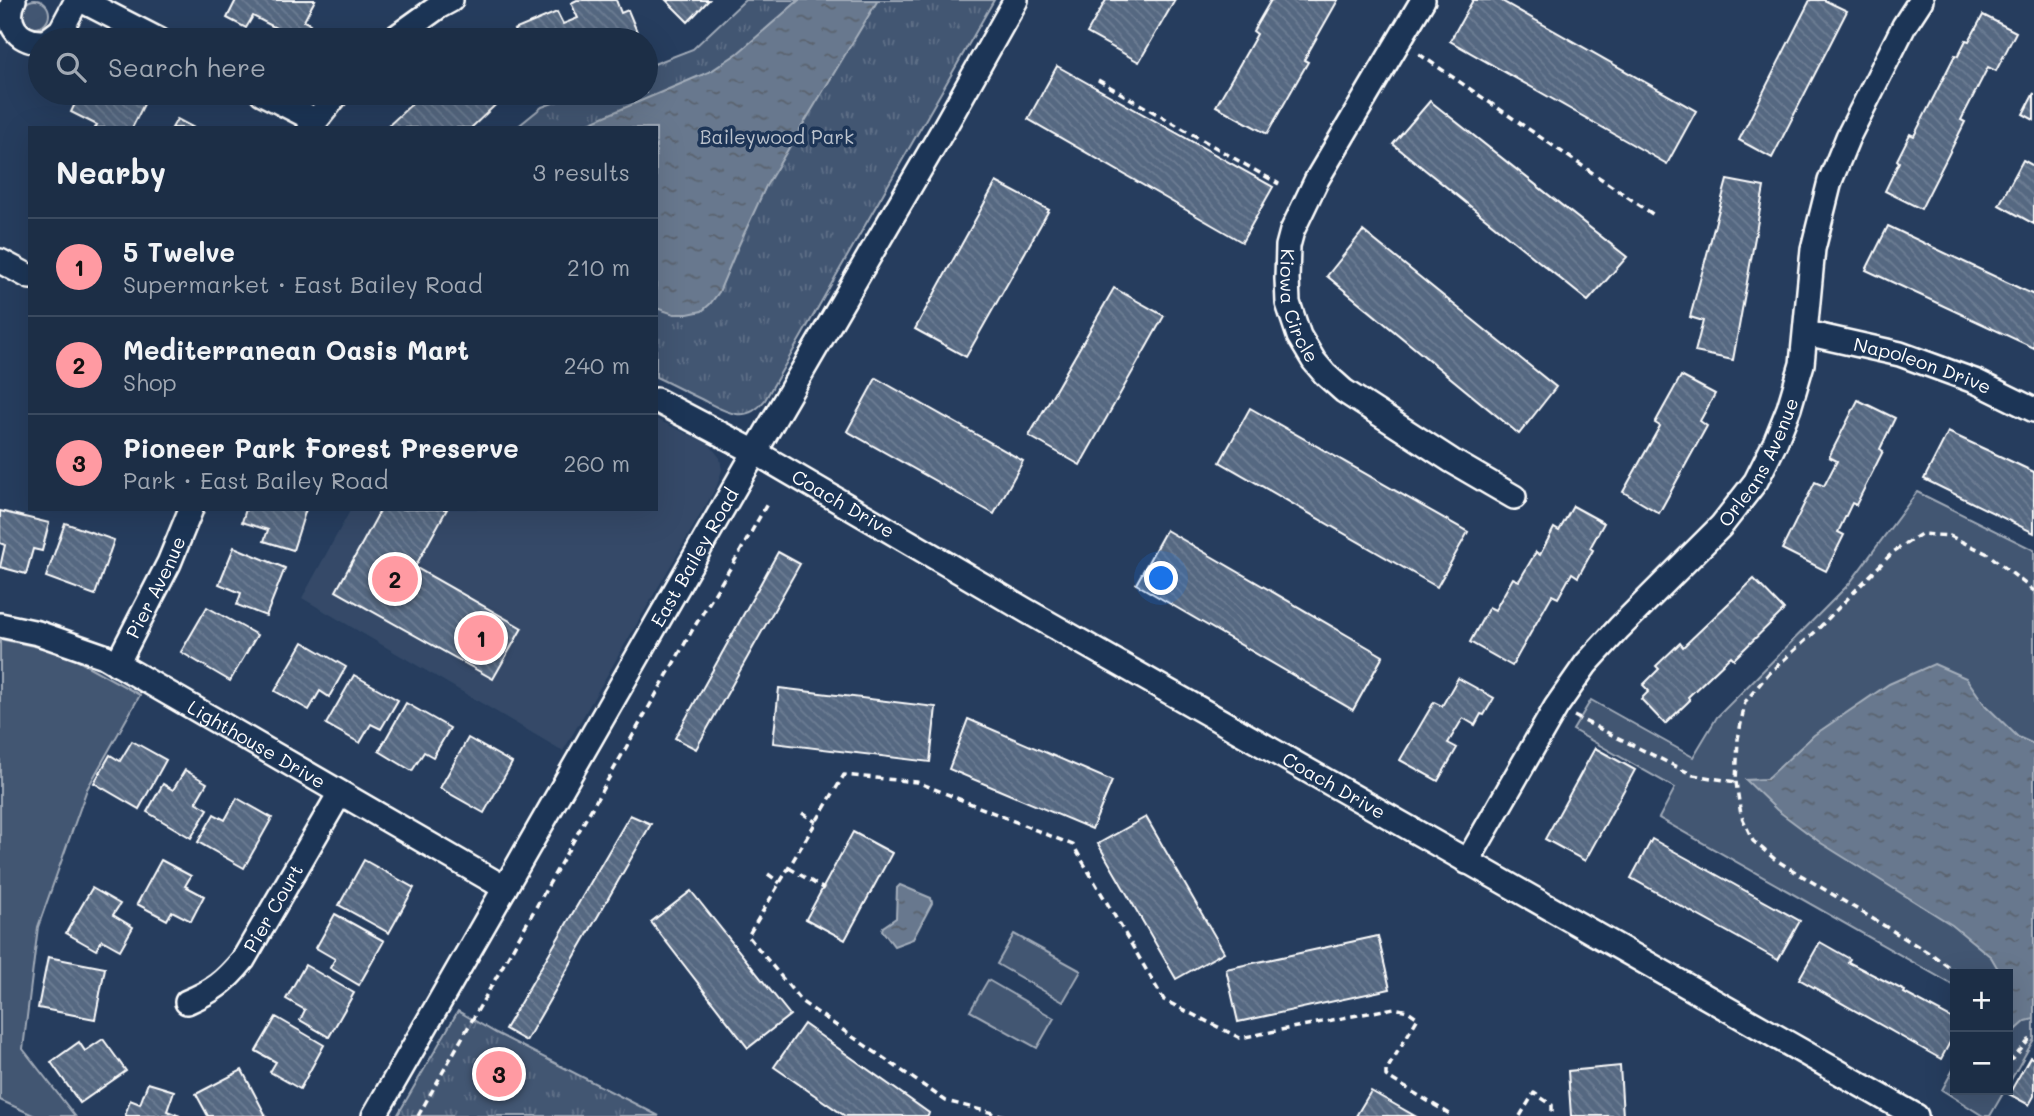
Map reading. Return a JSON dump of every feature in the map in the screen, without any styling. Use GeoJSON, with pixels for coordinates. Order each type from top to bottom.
{"type":"FeatureCollection","features":[{"type":"Feature","properties":{"kind":"street"},"geometry":{"type":"LineString","coordinates":[[14,0],[10,13],[11,24],[14,30],[28,41]]}},
{"type":"Feature","properties":{"kind":"street"},"geometry":{"type":"LineString","coordinates":[[62,28],[79,0],[135,28]]}},
{"type":"Feature","properties":{"kind":"street"},"geometry":{"type":"LineString","coordinates":[[409,28],[451,0]]}},
{"type":"Feature","properties":{"kind":"street","name":"East Bailey Road"},"geometry":{"type":"LineString","coordinates":[[374,1116],[1016,0]]}},
{"type":"Feature","properties":{"kind":"street","name":"Kiowa Circle"},"geometry":{"type":"LineString","coordinates":[[1423,0],[1317,179],[1292,231],[1288,246],[1288,303],[1300,336],[1314,361],[1344,391],[1441,454],[1514,497]]}},
{"type":"Feature","properties":{"kind":"street","name":"Orleans Avenue"},"geometry":{"type":"LineString","coordinates":[[1467,862],[1556,707],[1594,655],[1721,526],[1756,481],[1789,408],[1802,365],[1813,249],[1830,181],[1848,137],[1898,38],[1921,0]]}},
{"type":"Feature","properties":{"kind":"street"},"geometry":{"type":"LineString","coordinates":[[281,105],[312,124],[328,105]]}},
{"type":"Feature","properties":{"kind":"street"},"geometry":{"type":"LineString","coordinates":[[0,261],[28,276]]}},
{"type":"Feature","properties":{"kind":"street","name":"Napoleon Drive"},"geometry":{"type":"LineString","coordinates":[[1806,333],[1900,355],[1977,382],[2034,410]]}},
{"type":"Feature","properties":{"kind":"street","name":"Coach Drive"},"geometry":{"type":"LineString","coordinates":[[658,401],[755,452],[1027,611],[1916,1116]]}},
{"type":"Feature","properties":{"kind":"street","name":"Pier Avenue"},"geometry":{"type":"LineString","coordinates":[[117,664],[169,563],[190,511]]}},
{"type":"Feature","properties":{"kind":"street","name":"Lighthouse Drive"},"geometry":{"type":"LineString","coordinates":[[0,625],[38,633],[104,656],[505,888]]}},
{"type":"Feature","properties":{"kind":"street","name":"Pier Court"},"geometry":{"type":"LineString","coordinates":[[187,1002],[211,991],[228,978],[243,960],[340,793]]}},
{"type":"Feature","properties":{"kind":"path"},"geometry":{"type":"LineString","coordinates":[[1419,54],[1654,215]]}},
{"type":"Feature","properties":{"kind":"path"},"geometry":{"type":"LineString","coordinates":[[1098,80],[1279,184]]}},
{"type":"Feature","properties":{"kind":"path"},"geometry":{"type":"LineString","coordinates":[[418,1116],[692,629],[768,502]]}},
{"type":"Feature","properties":{"kind":"path"},"geometry":{"type":"LineString","coordinates":[[1951,969],[1776,860],[1753,841],[1741,815],[1736,782],[1738,739],[1745,702],[1769,673],[1815,632],[1893,552],[1922,534],[1950,536],[1988,554],[2034,591]]}},
{"type":"Feature","properties":{"kind":"path"},"geometry":{"type":"LineString","coordinates":[[1556,707],[1693,775],[1736,782]]}},
{"type":"Feature","properties":{"kind":"path"},"geometry":{"type":"LineString","coordinates":[[1005,1116],[946,1101],[802,1002],[748,936],[844,775],[917,782],[1073,845],[1164,1000],[1240,1038],[1394,1008],[1408,1011],[1418,1018],[1386,1076],[1453,1116]]}},
{"type":"Feature","properties":{"kind":"path"},"geometry":{"type":"LineString","coordinates":[[802,813],[816,822]]}},
{"type":"Feature","properties":{"kind":"path"},"geometry":{"type":"LineString","coordinates":[[789,868],[824,889]]}},
{"type":"Feature","properties":{"kind":"path"},"geometry":{"type":"LineString","coordinates":[[768,874],[780,883]]}},
{"type":"Feature","properties":{"kind":"path"},"geometry":{"type":"LineString","coordinates":[[2013,1059],[2029,1040],[2034,1040]]}},
{"type":"Feature","properties":{"kind":"path"},"geometry":{"type":"LineString","coordinates":[[1520,1116],[1534,1093],[1552,1105],[1552,1116]]}},
{"type":"Feature","properties":{"kind":"shaded area"},"geometry":{"type":"Polygon","coordinates":[[[658,420],[709,444],[720,458],[722,470],[717,486],[563,751],[302,598],[350,511],[658,511],[658,420]]]}},
{"type":"Feature","properties":{"kind":"green space"},"geometry":{"type":"Polygon","coordinates":[[[35,0],[45,4],[49,14],[45,24],[35,28],[25,24],[21,14],[25,4],[35,0]]]}},
{"type":"Feature","properties":{"kind":"green space","name":"Baileywood Park"},"geometry":{"type":"Polygon","coordinates":[[[745,0],[994,0],[765,400],[757,408],[742,414],[727,411],[658,378],[658,126],[518,126],[547,105],[658,105],[658,62],[693,49],[745,0]]]}},
{"type":"Feature","properties":{"kind":"green space"},"geometry":{"type":"Polygon","coordinates":[[[1917,492],[2034,550],[2034,1039],[2013,1076],[2013,969],[1950,969],[1950,983],[1659,818],[1675,788],[1573,730],[1591,700],[1693,757],[1717,717],[1849,584],[1917,492]]]}},
{"type":"Feature","properties":{"kind":"green space"},"geometry":{"type":"Polygon","coordinates":[[[0,639],[53,650],[73,658],[140,695],[87,789],[38,927],[23,1049],[75,1116],[35,1116],[0,1100],[0,639]]]}},
{"type":"Feature","properties":{"kind":"green space"},"geometry":{"type":"Polygon","coordinates":[[[1014,934],[1081,971],[1063,1002],[997,964],[1014,934]]]}},
{"type":"Feature","properties":{"kind":"green space"},"geometry":{"type":"Polygon","coordinates":[[[988,980],[1054,1018],[1037,1048],[970,1011],[988,980]]]}},
{"type":"Feature","properties":{"kind":"green space"},"geometry":{"type":"Polygon","coordinates":[[[458,1011],[496,1033],[659,1116],[397,1116],[458,1011]]]}},
{"type":"Feature","properties":{"kind":"green space"},"geometry":{"type":"Polygon","coordinates":[[[1950,1075],[1950,1095],[2002,1095],[1990,1116],[1983,1116],[1942,1090],[1950,1075]]]}},
{"type":"Feature","properties":{"kind":"water"},"geometry":{"type":"Polygon","coordinates":[[[799,0],[878,0],[766,186],[719,292],[702,311],[674,314],[658,309],[658,126],[582,126],[631,105],[658,105],[658,94],[711,71],[738,53],[799,0]]]}},
{"type":"Feature","properties":{"kind":"water"},"geometry":{"type":"Polygon","coordinates":[[[1934,664],[1966,678],[1985,705],[2018,737],[2034,744],[2034,1019],[2026,1021],[2013,1033],[2013,969],[1998,969],[1991,957],[1952,925],[1821,843],[1777,810],[1746,780],[1767,779],[1814,735],[1889,684],[1934,664]]]}},
{"type":"Feature","properties":{"kind":"water"},"geometry":{"type":"Polygon","coordinates":[[[900,885],[931,898],[932,903],[913,939],[894,946],[882,930],[896,918],[897,888],[900,885]]]}},
{"type":"Feature","properties":{"kind":"building"},"geometry":{"type":"Polygon","coordinates":[[[236,0],[315,0],[304,21],[310,24],[308,28],[276,28],[253,16],[246,28],[227,18],[236,0]]]}},
{"type":"Feature","properties":{"kind":"building"},"geometry":{"type":"Polygon","coordinates":[[[577,0],[616,0],[621,13],[628,10],[635,28],[519,28],[557,12],[563,24],[578,18],[571,3],[577,0]]]}},
{"type":"Feature","properties":{"kind":"building"},"geometry":{"type":"Polygon","coordinates":[[[666,0],[709,0],[688,22],[666,0]]]}},
{"type":"Feature","properties":{"kind":"building"},"geometry":{"type":"Polygon","coordinates":[[[1106,0],[1175,0],[1139,62],[1087,33],[1106,0]]]}},
{"type":"Feature","properties":{"kind":"building"},"geometry":{"type":"Polygon","coordinates":[[[1271,0],[1338,0],[1304,60],[1308,62],[1267,134],[1216,106],[1257,34],[1253,31],[1271,0]]]}},
{"type":"Feature","properties":{"kind":"building"},"geometry":{"type":"Polygon","coordinates":[[[1473,0],[1500,0],[1696,111],[1667,164],[1450,41],[1473,0]]]}},
{"type":"Feature","properties":{"kind":"building"},"geometry":{"type":"Polygon","coordinates":[[[1810,0],[1824,0],[1847,11],[1772,158],[1739,140],[1810,0]]]}},
{"type":"Feature","properties":{"kind":"building"},"geometry":{"type":"Polygon","coordinates":[[[1983,15],[2016,32],[1996,71],[1988,67],[1961,120],[1965,122],[1921,209],[1885,191],[1910,134],[1914,136],[1955,55],[1958,56],[1966,40],[1969,41],[1983,15]]]}},
{"type":"Feature","properties":{"kind":"building"},"geometry":{"type":"Polygon","coordinates":[[[1057,66],[1273,187],[1242,242],[1028,119],[1057,66]]]}},
{"type":"Feature","properties":{"kind":"building"},"geometry":{"type":"Polygon","coordinates":[[[2034,93],[2034,120],[2023,114],[2034,93]]]}},
{"type":"Feature","properties":{"kind":"building"},"geometry":{"type":"Polygon","coordinates":[[[1430,101],[1627,257],[1588,301],[1393,144],[1430,101]]]}},
{"type":"Feature","properties":{"kind":"building"},"geometry":{"type":"Polygon","coordinates":[[[74,105],[144,105],[133,126],[96,126],[71,112],[74,105]]]}},
{"type":"Feature","properties":{"kind":"building"},"geometry":{"type":"Polygon","coordinates":[[[411,105],[495,105],[473,126],[388,126],[411,105]]]}},
{"type":"Feature","properties":{"kind":"building"},"geometry":{"type":"Polygon","coordinates":[[[177,119],[190,126],[173,126],[177,119]]]}},
{"type":"Feature","properties":{"kind":"building"},"geometry":{"type":"Polygon","coordinates":[[[2023,160],[2034,166],[2034,224],[1999,205],[2023,160]]]}},
{"type":"Feature","properties":{"kind":"building"},"geometry":{"type":"Polygon","coordinates":[[[1727,180],[1764,187],[1733,360],[1695,352],[1703,321],[1690,317],[1727,180]]]}},
{"type":"Feature","properties":{"kind":"building"},"geometry":{"type":"Polygon","coordinates":[[[996,182],[1049,210],[966,357],[915,329],[996,182]]]}},
{"type":"Feature","properties":{"kind":"building"},"geometry":{"type":"Polygon","coordinates":[[[1888,226],[2034,295],[2034,348],[1866,270],[1888,226]]]}},
{"type":"Feature","properties":{"kind":"building"},"geometry":{"type":"Polygon","coordinates":[[[1363,231],[1556,387],[1519,434],[1327,276],[1363,231]]]}},
{"type":"Feature","properties":{"kind":"building"},"geometry":{"type":"Polygon","coordinates":[[[1114,288],[1164,316],[1080,465],[1029,436],[1114,288]]]}},
{"type":"Feature","properties":{"kind":"building"},"geometry":{"type":"Polygon","coordinates":[[[1681,376],[1715,394],[1700,421],[1707,426],[1659,513],[1623,492],[1660,426],[1655,423],[1681,376]]]}},
{"type":"Feature","properties":{"kind":"building"},"geometry":{"type":"Polygon","coordinates":[[[876,378],[1023,461],[994,514],[847,431],[876,378]]]}},
{"type":"Feature","properties":{"kind":"building"},"geometry":{"type":"Polygon","coordinates":[[[1858,400],[1895,418],[1880,449],[1883,451],[1856,505],[1852,503],[1838,532],[1844,535],[1826,571],[1782,549],[1815,482],[1824,486],[1837,461],[1829,457],[1858,400]]]}},
{"type":"Feature","properties":{"kind":"building"},"geometry":{"type":"Polygon","coordinates":[[[1250,408],[1468,532],[1437,587],[1220,462],[1250,408]]]}},
{"type":"Feature","properties":{"kind":"building"},"geometry":{"type":"Polygon","coordinates":[[[1948,432],[2034,472],[2034,533],[1924,479],[1948,432]]]}},
{"type":"Feature","properties":{"kind":"building"},"geometry":{"type":"Polygon","coordinates":[[[1573,506],[1604,523],[1578,577],[1572,573],[1558,598],[1552,595],[1512,666],[1470,642],[1489,607],[1495,610],[1513,578],[1519,581],[1536,552],[1540,555],[1554,528],[1559,531],[1573,506]]]}},
{"type":"Feature","properties":{"kind":"building"},"geometry":{"type":"Polygon","coordinates":[[[0,511],[49,523],[42,551],[33,549],[26,574],[0,567],[5,545],[0,543],[0,511]]]}},
{"type":"Feature","properties":{"kind":"building"},"geometry":{"type":"Polygon","coordinates":[[[245,511],[305,511],[293,550],[264,541],[268,530],[242,522],[245,511]]]}},
{"type":"Feature","properties":{"kind":"building"},"geometry":{"type":"Polygon","coordinates":[[[380,511],[446,511],[415,567],[522,628],[493,679],[336,591],[380,511]]]}},
{"type":"Feature","properties":{"kind":"building"},"geometry":{"type":"Polygon","coordinates":[[[65,523],[114,540],[95,595],[46,577],[65,523]]]}},
{"type":"Feature","properties":{"kind":"building"},"geometry":{"type":"Polygon","coordinates":[[[1166,530],[1383,656],[1353,710],[1136,584],[1166,530]]]}},
{"type":"Feature","properties":{"kind":"building"},"geometry":{"type":"Polygon","coordinates":[[[234,547],[285,568],[266,616],[237,605],[241,593],[219,584],[234,547]]]}},
{"type":"Feature","properties":{"kind":"building"},"geometry":{"type":"Polygon","coordinates":[[[778,552],[800,564],[696,749],[675,738],[778,552]]]}},
{"type":"Feature","properties":{"kind":"building"},"geometry":{"type":"Polygon","coordinates":[[[1754,579],[1784,610],[1734,659],[1731,656],[1688,697],[1690,700],[1665,724],[1641,699],[1649,691],[1643,685],[1659,669],[1656,666],[1680,643],[1683,647],[1754,579]]]}},
{"type":"Feature","properties":{"kind":"building"},"geometry":{"type":"Polygon","coordinates":[[[207,607],[257,635],[230,681],[181,652],[207,607]]]}},
{"type":"Feature","properties":{"kind":"building"},"geometry":{"type":"Polygon","coordinates":[[[303,642],[346,667],[329,697],[320,691],[309,710],[275,691],[303,642]]]}},
{"type":"Feature","properties":{"kind":"building"},"geometry":{"type":"Polygon","coordinates":[[[354,675],[398,700],[381,729],[371,724],[360,743],[326,724],[354,675]]]}},
{"type":"Feature","properties":{"kind":"building"},"geometry":{"type":"Polygon","coordinates":[[[1458,678],[1494,698],[1475,725],[1463,718],[1448,743],[1457,748],[1438,781],[1400,760],[1434,702],[1442,706],[1458,678]]]}},
{"type":"Feature","properties":{"kind":"building"},"geometry":{"type":"Polygon","coordinates":[[[779,688],[936,707],[930,762],[773,743],[779,688]]]}},
{"type":"Feature","properties":{"kind":"building"},"geometry":{"type":"Polygon","coordinates":[[[406,703],[450,728],[433,757],[424,752],[412,771],[379,751],[406,703]]]}},
{"type":"Feature","properties":{"kind":"building"},"geometry":{"type":"Polygon","coordinates":[[[968,719],[1112,781],[1092,829],[949,769],[968,719]]]}},
{"type":"Feature","properties":{"kind":"building"},"geometry":{"type":"Polygon","coordinates":[[[468,738],[512,763],[484,813],[440,788],[468,738]]]}},
{"type":"Feature","properties":{"kind":"building"},"geometry":{"type":"Polygon","coordinates":[[[132,741],[166,760],[139,809],[94,783],[110,755],[120,761],[132,741]]]}},
{"type":"Feature","properties":{"kind":"building"},"geometry":{"type":"Polygon","coordinates":[[[1595,748],[1635,770],[1585,861],[1545,839],[1595,748]]]}},
{"type":"Feature","properties":{"kind":"building"},"geometry":{"type":"Polygon","coordinates":[[[185,770],[207,783],[196,802],[208,809],[191,838],[147,812],[163,784],[173,790],[185,770]]]}},
{"type":"Feature","properties":{"kind":"building"},"geometry":{"type":"Polygon","coordinates":[[[237,798],[272,818],[244,868],[198,842],[214,814],[225,820],[237,798]]]}},
{"type":"Feature","properties":{"kind":"building"},"geometry":{"type":"Polygon","coordinates":[[[630,815],[651,824],[526,1041],[505,1029],[630,815]]]}},
{"type":"Feature","properties":{"kind":"building"},"geometry":{"type":"Polygon","coordinates":[[[1146,817],[1224,952],[1176,979],[1098,844],[1146,817]]]}},
{"type":"Feature","properties":{"kind":"building"},"geometry":{"type":"Polygon","coordinates":[[[853,832],[892,853],[845,940],[806,919],[853,832]]]}},
{"type":"Feature","properties":{"kind":"building"},"geometry":{"type":"Polygon","coordinates":[[[1652,839],[1800,921],[1778,960],[1631,878],[1652,839]]]}},
{"type":"Feature","properties":{"kind":"building"},"geometry":{"type":"Polygon","coordinates":[[[161,860],[191,876],[185,886],[204,896],[191,921],[172,911],[167,920],[137,904],[161,860]]]}},
{"type":"Feature","properties":{"kind":"building"},"geometry":{"type":"Polygon","coordinates":[[[364,860],[414,888],[389,933],[339,905],[364,860]]]}},
{"type":"Feature","properties":{"kind":"building"},"geometry":{"type":"Polygon","coordinates":[[[92,888],[120,904],[113,915],[133,927],[120,950],[102,940],[96,950],[66,933],[92,888]]]}},
{"type":"Feature","properties":{"kind":"building"},"geometry":{"type":"Polygon","coordinates":[[[691,891],[790,1015],[748,1048],[651,922],[691,891]]]}},
{"type":"Feature","properties":{"kind":"building"},"geometry":{"type":"Polygon","coordinates":[[[335,914],[384,941],[359,985],[330,968],[335,959],[316,948],[335,914]]]}},
{"type":"Feature","properties":{"kind":"building"},"geometry":{"type":"Polygon","coordinates":[[[1378,936],[1390,989],[1238,1022],[1226,969],[1378,936]]]}},
{"type":"Feature","properties":{"kind":"building"},"geometry":{"type":"Polygon","coordinates":[[[1820,942],[1850,959],[1848,962],[1950,1017],[1950,1042],[1941,1059],[1799,979],[1820,942]]]}},
{"type":"Feature","properties":{"kind":"building"},"geometry":{"type":"Polygon","coordinates":[[[48,957],[105,968],[95,1019],[38,1008],[48,957]]]}},
{"type":"Feature","properties":{"kind":"building"},"geometry":{"type":"Polygon","coordinates":[[[305,965],[354,993],[329,1037],[300,1020],[305,1010],[286,999],[305,965]]]}},
{"type":"Feature","properties":{"kind":"building"},"geometry":{"type":"Polygon","coordinates":[[[276,1017],[324,1045],[300,1089],[270,1072],[276,1062],[256,1051],[276,1017]]]}},
{"type":"Feature","properties":{"kind":"building"},"geometry":{"type":"Polygon","coordinates":[[[804,1024],[929,1113],[928,1116],[845,1116],[774,1067],[804,1024]]]}},
{"type":"Feature","properties":{"kind":"building"},"geometry":{"type":"Polygon","coordinates":[[[103,1039],[126,1071],[80,1103],[51,1062],[79,1042],[85,1051],[103,1039]]]}},
{"type":"Feature","properties":{"kind":"building"},"geometry":{"type":"Polygon","coordinates":[[[2030,1057],[2034,1059],[2034,1096],[2029,1105],[2011,1095],[2013,1095],[2013,1087],[2030,1057]]]}},
{"type":"Feature","properties":{"kind":"building"},"geometry":{"type":"Polygon","coordinates":[[[1620,1066],[1623,1116],[1571,1116],[1568,1071],[1620,1066]]]}},
{"type":"Feature","properties":{"kind":"building"},"geometry":{"type":"Polygon","coordinates":[[[242,1070],[266,1116],[208,1116],[196,1094],[242,1070]]]}},
{"type":"Feature","properties":{"kind":"building"},"geometry":{"type":"Polygon","coordinates":[[[148,1083],[174,1091],[167,1111],[180,1116],[125,1116],[130,1100],[140,1104],[148,1083]]]}},
{"type":"Feature","properties":{"kind":"building"},"geometry":{"type":"Polygon","coordinates":[[[1371,1091],[1415,1116],[1356,1116],[1371,1091]]]}},
{"type":"Feature","properties":{"kind":"place","name":"Mediterranean Oasis Mart"},"geometry":{"type":"Point","coordinates":[395,579]}},
{"type":"Feature","properties":{"kind":"place","name":"5 Twelve"},"geometry":{"type":"Point","coordinates":[481,638]}},
{"type":"Feature","properties":{"kind":"place","name":"Pioneer Park Forest Preserve"},"geometry":{"type":"Point","coordinates":[499,1074]}}]}
